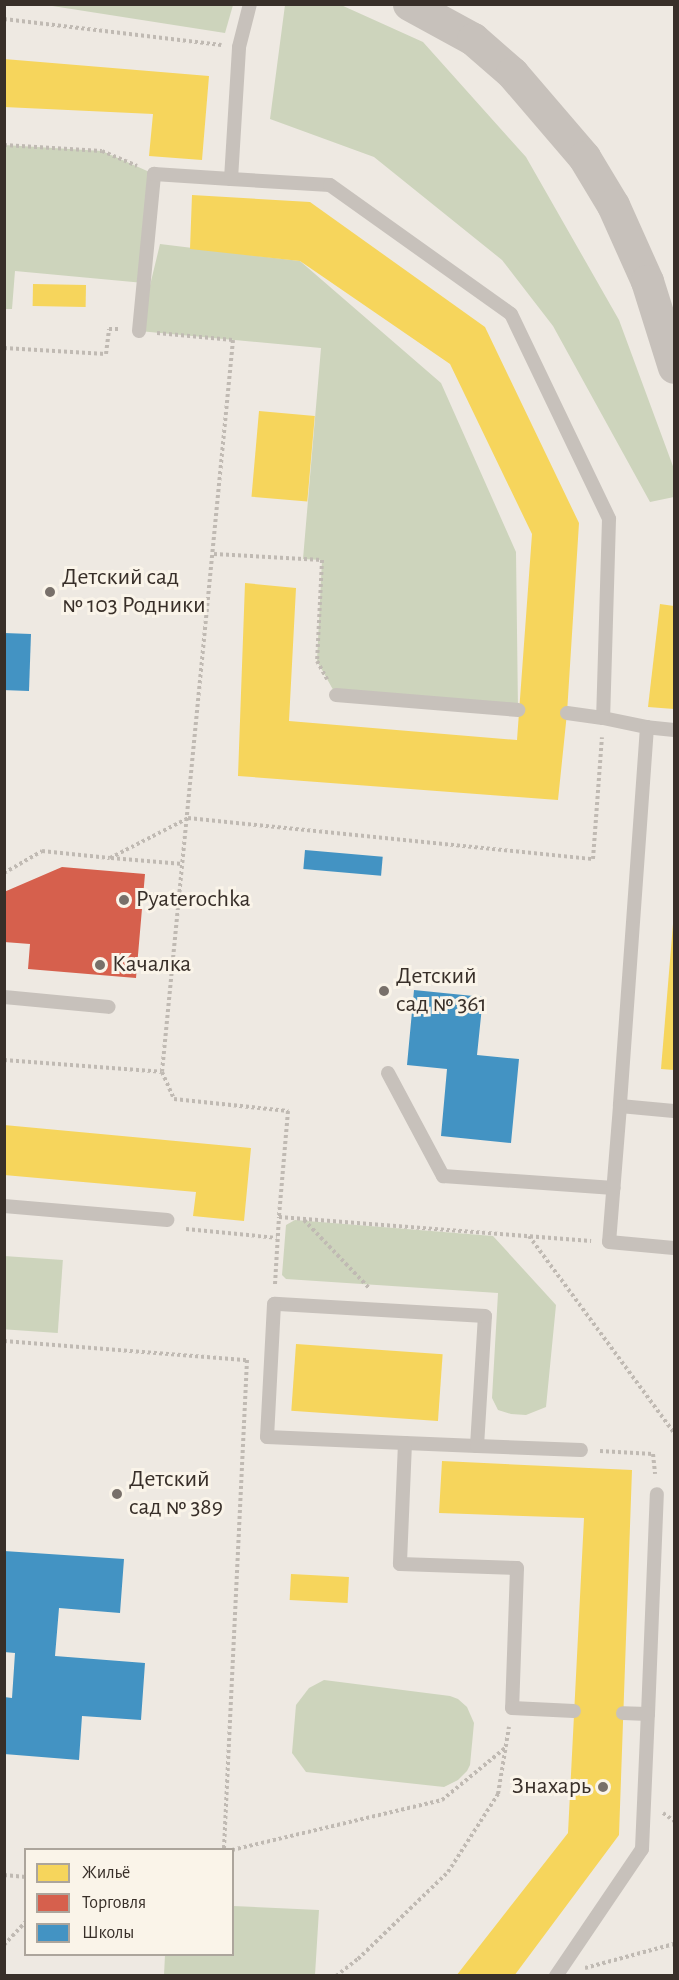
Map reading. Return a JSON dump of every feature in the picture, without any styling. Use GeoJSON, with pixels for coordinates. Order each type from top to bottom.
{"type":"FeatureCollection","features":[{"type":"Feature","properties":{"kind":"street"},"geometry":{"type":"LineString","coordinates":[[409,4],[473,39],[512,73],[584,157],[613,205],[647,281],[675,367]]}},
{"type":"Feature","properties":{"kind":"lane"},"geometry":{"type":"LineString","coordinates":[[231,179],[239,47],[250,4]]}},
{"type":"Feature","properties":{"kind":"lane"},"geometry":{"type":"LineString","coordinates":[[139,331],[154,174],[330,185],[511,314],[609,519],[603,718]]}},
{"type":"Feature","properties":{"kind":"lane"},"geometry":{"type":"LineString","coordinates":[[336,695],[518,710]]}},
{"type":"Feature","properties":{"kind":"lane"},"geometry":{"type":"LineString","coordinates":[[567,713],[675,730]]}},
{"type":"Feature","properties":{"kind":"lane"},"geometry":{"type":"LineString","coordinates":[[647,727],[609,1242],[675,1248]]}},
{"type":"Feature","properties":{"kind":"lane"},"geometry":{"type":"LineString","coordinates":[[4,997],[109,1007]]}},
{"type":"Feature","properties":{"kind":"lane"},"geometry":{"type":"LineString","coordinates":[[388,1073],[443,1176],[614,1188]]}},
{"type":"Feature","properties":{"kind":"lane"},"geometry":{"type":"LineString","coordinates":[[620,1106],[675,1111]]}},
{"type":"Feature","properties":{"kind":"lane"},"geometry":{"type":"LineString","coordinates":[[4,1206],[167,1221]]}},
{"type":"Feature","properties":{"kind":"lane"},"geometry":{"type":"LineString","coordinates":[[477,1446],[485,1316],[274,1304],[267,1437],[477,1446],[581,1450]]}},
{"type":"Feature","properties":{"kind":"lane"},"geometry":{"type":"LineString","coordinates":[[405,1443],[400,1563],[517,1568],[512,1708],[574,1711]]}},
{"type":"Feature","properties":{"kind":"lane"},"geometry":{"type":"LineString","coordinates":[[556,1976],[642,1849],[657,1494]]}},
{"type":"Feature","properties":{"kind":"lane"},"geometry":{"type":"LineString","coordinates":[[623,1713],[648,1714]]}},
{"type":"Feature","properties":{"kind":"path"},"geometry":{"type":"LineString","coordinates":[[4,20],[239,47]]}},
{"type":"Feature","properties":{"kind":"path"},"geometry":{"type":"LineString","coordinates":[[4,145],[102,151],[154,174]]}},
{"type":"Feature","properties":{"kind":"path"},"geometry":{"type":"LineString","coordinates":[[4,348],[106,354],[109,328],[233,340],[162,1072],[174,1099],[288,1112],[277,1238],[274,1304]]}},
{"type":"Feature","properties":{"kind":"path"},"geometry":{"type":"LineString","coordinates":[[214,554],[322,560],[317,661],[336,695]]}},
{"type":"Feature","properties":{"kind":"path"},"geometry":{"type":"LineString","coordinates":[[110,858],[188,818],[593,859],[603,718]]}},
{"type":"Feature","properties":{"kind":"path"},"geometry":{"type":"LineString","coordinates":[[4,873],[42,851],[183,864]]}},
{"type":"Feature","properties":{"kind":"path"},"geometry":{"type":"LineString","coordinates":[[4,1060],[162,1072]]}},
{"type":"Feature","properties":{"kind":"path"},"geometry":{"type":"LineString","coordinates":[[279,1217],[609,1242]]}},
{"type":"Feature","properties":{"kind":"path"},"geometry":{"type":"LineString","coordinates":[[303,1219],[390,1310]]}},
{"type":"Feature","properties":{"kind":"path"},"geometry":{"type":"LineString","coordinates":[[167,1221],[189,1230],[277,1238]]}},
{"type":"Feature","properties":{"kind":"path"},"geometry":{"type":"LineString","coordinates":[[529,1236],[675,1433]]}},
{"type":"Feature","properties":{"kind":"path"},"geometry":{"type":"LineString","coordinates":[[4,1341],[247,1360],[224,1848]]}},
{"type":"Feature","properties":{"kind":"path"},"geometry":{"type":"LineString","coordinates":[[581,1450],[653,1454],[657,1494]]}},
{"type":"Feature","properties":{"kind":"path"},"geometry":{"type":"LineString","coordinates":[[336,1976],[358,1959],[448,1872],[498,1794],[512,1708]]}},
{"type":"Feature","properties":{"kind":"path"},"geometry":{"type":"LineString","coordinates":[[234,1850],[442,1800],[505,1747]]}},
{"type":"Feature","properties":{"kind":"path"},"geometry":{"type":"LineString","coordinates":[[4,1875],[24,1877]]}},
{"type":"Feature","properties":{"kind":"path"},"geometry":{"type":"LineString","coordinates":[[4,1945],[24,1923]]}},
{"type":"Feature","properties":{"kind":"path"},"geometry":{"type":"LineString","coordinates":[[582,1969],[675,1944]]}},
{"type":"Feature","properties":{"kind":"green space"},"geometry":{"type":"Polygon","coordinates":[[[233,4],[225,33],[46,5],[233,4]]]}},
{"type":"Feature","properties":{"kind":"green space"},"geometry":{"type":"Polygon","coordinates":[[[285,5],[341,5],[423,42],[526,157],[619,320],[674,469],[674,497],[650,502],[553,326],[502,260],[374,157],[270,119],[285,5]]]}},
{"type":"Feature","properties":{"kind":"green space"},"geometry":{"type":"Polygon","coordinates":[[[4,145],[102,151],[154,174],[144,283],[15,271],[12,309],[5,309],[4,145]]]}},
{"type":"Feature","properties":{"kind":"green space"},"geometry":{"type":"Polygon","coordinates":[[[160,244],[300,261],[441,383],[516,552],[518,710],[336,695],[317,661],[322,560],[303,559],[321,348],[139,331],[160,244]]]}},
{"type":"Feature","properties":{"kind":"green space"},"geometry":{"type":"Polygon","coordinates":[[[295,1220],[493,1236],[556,1305],[546,1407],[526,1415],[511,1414],[498,1410],[492,1398],[498,1293],[286,1279],[282,1275],[286,1225],[295,1220]]]}},
{"type":"Feature","properties":{"kind":"green space"},"geometry":{"type":"Polygon","coordinates":[[[4,1256],[63,1260],[58,1333],[4,1329],[4,1256]]]}},
{"type":"Feature","properties":{"kind":"green space"},"geometry":{"type":"Polygon","coordinates":[[[324,1680],[450,1696],[458,1699],[467,1707],[474,1723],[470,1765],[467,1771],[458,1780],[444,1787],[306,1772],[292,1753],[296,1705],[309,1688],[324,1680]]]}},
{"type":"Feature","properties":{"kind":"green space"},"geometry":{"type":"Polygon","coordinates":[[[234,1906],[319,1910],[315,1975],[164,1975],[165,1956],[234,1956],[234,1906]]]}},
{"type":"Feature","properties":{"kind":"building: Жильё"},"geometry":{"type":"Polygon","coordinates":[[[4,59],[209,76],[202,160],[149,156],[153,114],[4,107],[4,59]]]}},
{"type":"Feature","properties":{"kind":"building: Жильё"},"geometry":{"type":"Polygon","coordinates":[[[192,195],[310,202],[485,327],[579,523],[567,713],[558,800],[238,776],[245,583],[296,588],[289,721],[517,740],[532,534],[450,364],[300,261],[190,249],[192,195]]]}},
{"type":"Feature","properties":{"kind":"building: Жильё"},"geometry":{"type":"Polygon","coordinates":[[[33,284],[86,285],[86,307],[33,306],[33,284]]]}},
{"type":"Feature","properties":{"kind":"building: Жильё"},"geometry":{"type":"Polygon","coordinates":[[[259,411],[315,416],[307,502],[252,497],[259,411]]]}},
{"type":"Feature","properties":{"kind":"building: Жильё"},"geometry":{"type":"Polygon","coordinates":[[[660,604],[674,606],[674,709],[648,707],[660,604]]]}},
{"type":"Feature","properties":{"kind":"building: Жильё"},"geometry":{"type":"Polygon","coordinates":[[[674,924],[674,1070],[661,1069],[674,924]]]}},
{"type":"Feature","properties":{"kind":"building: Жильё"},"geometry":{"type":"Polygon","coordinates":[[[4,1125],[251,1148],[244,1221],[193,1216],[196,1192],[4,1175],[4,1125]]]}},
{"type":"Feature","properties":{"kind":"building: Жильё"},"geometry":{"type":"Polygon","coordinates":[[[296,1344],[443,1354],[438,1421],[291,1411],[296,1344]]]}},
{"type":"Feature","properties":{"kind":"building: Жильё"},"geometry":{"type":"Polygon","coordinates":[[[442,1461],[632,1470],[619,1835],[514,1976],[456,1976],[568,1833],[584,1518],[439,1513],[442,1461]]]}},
{"type":"Feature","properties":{"kind":"building: Жильё"},"geometry":{"type":"Polygon","coordinates":[[[291,1574],[349,1577],[348,1603],[290,1600],[291,1574]]]}},
{"type":"Feature","properties":{"kind":"building: Торговля"},"geometry":{"type":"Polygon","coordinates":[[[62,867],[145,874],[136,978],[28,969],[30,944],[4,942],[4,892],[62,867]]]}},
{"type":"Feature","properties":{"kind":"building: Школы"},"geometry":{"type":"Polygon","coordinates":[[[4,633],[31,634],[29,691],[4,690],[4,633]]]}},
{"type":"Feature","properties":{"kind":"building: Школы"},"geometry":{"type":"Polygon","coordinates":[[[305,850],[383,857],[381,876],[303,869],[305,850]]]}},
{"type":"Feature","properties":{"kind":"building: Школы"},"geometry":{"type":"Polygon","coordinates":[[[414,990],[483,997],[477,1055],[519,1059],[511,1143],[441,1136],[447,1069],[407,1065],[414,990]]]}},
{"type":"Feature","properties":{"kind":"building: Школы"},"geometry":{"type":"Polygon","coordinates":[[[4,1551],[124,1559],[120,1613],[59,1608],[55,1656],[145,1663],[141,1720],[82,1716],[79,1760],[4,1754],[4,1697],[12,1698],[15,1653],[4,1652],[4,1551]]]}},
{"type":"Feature","properties":{"kind":"place","name":"Детский сад № 103 Родники"},"geometry":{"type":"Point","coordinates":[50,592]}},
{"type":"Feature","properties":{"kind":"place","name":"Pyaterochka"},"geometry":{"type":"Point","coordinates":[124,900]}},
{"type":"Feature","properties":{"kind":"place","name":"Качалка"},"geometry":{"type":"Point","coordinates":[100,965]}},
{"type":"Feature","properties":{"kind":"place","name":"Детский сад № 361"},"geometry":{"type":"Point","coordinates":[384,991]}},
{"type":"Feature","properties":{"kind":"place","name":"Детский сад № 389"},"geometry":{"type":"Point","coordinates":[117,1494]}},
{"type":"Feature","properties":{"kind":"place","name":"Знахарь"},"geometry":{"type":"Point","coordinates":[603,1787]}}]}
